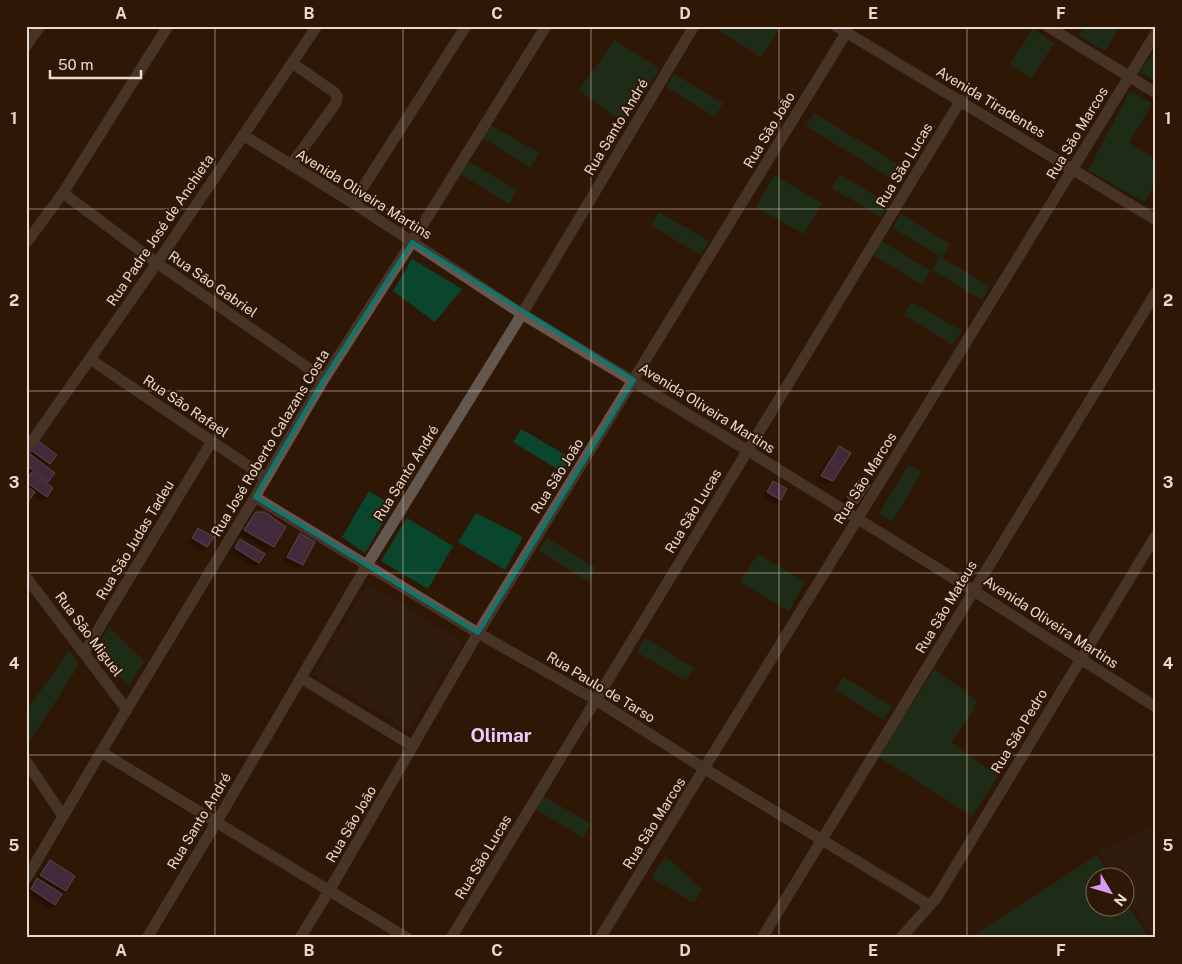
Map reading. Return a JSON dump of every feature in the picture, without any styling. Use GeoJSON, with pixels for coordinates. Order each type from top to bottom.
{"type":"FeatureCollection","features":[{"type":"Feature","properties":{"kind":"street"},"geometry":{"type":"LineString","coordinates":[[26,46],[40,26]]}},
{"type":"Feature","properties":{"kind":"street"},"geometry":{"type":"LineString","coordinates":[[26,244],[30,229],[63,193],[168,26]]}},
{"type":"Feature","properties":{"kind":"street","name":"Rua Padre José de Anchieta"},"geometry":{"type":"LineString","coordinates":[[26,450],[157,263],[317,26]]}},
{"type":"Feature","properties":{"kind":"street"},"geometry":{"type":"LineString","coordinates":[[353,203],[466,26]]}},
{"type":"Feature","properties":{"kind":"street","name":"Rua José Roberto Calazans Costa"},"geometry":{"type":"LineString","coordinates":[[26,879],[324,379],[412,242],[546,26]]}},
{"type":"Feature","properties":{"kind":"street","name":"Rua Santo André"},"geometry":{"type":"LineString","coordinates":[[146,938],[216,823],[367,565],[522,314],[694,26]]}},
{"type":"Feature","properties":{"kind":"street"},"geometry":{"type":"LineString","coordinates":[[1047,26],[1156,93]]}},
{"type":"Feature","properties":{"kind":"street","name":"Avenida Tiradentes"},"geometry":{"type":"LineString","coordinates":[[841,29],[961,100],[1156,220]]}},
{"type":"Feature","properties":{"kind":"street","name":"Rua São João"},"geometry":{"type":"LineString","coordinates":[[300,938],[478,633],[634,380],[841,29]]}},
{"type":"Feature","properties":{"kind":"street","name":"Rua São Marcos"},"geometry":{"type":"LineString","coordinates":[[600,938],[1156,33]]}},
{"type":"Feature","properties":{"kind":"street"},"geometry":{"type":"LineString","coordinates":[[291,165],[336,103],[337,96],[292,63]]}},
{"type":"Feature","properties":{"kind":"street","name":"Rua São Lucas"},"geometry":{"type":"LineString","coordinates":[[451,938],[961,100]]}},
{"type":"Feature","properties":{"kind":"street","name":"Avenida Oliveira Martins"},"geometry":{"type":"LineString","coordinates":[[242,135],[353,203],[522,314],[747,450],[1156,707]]}},
{"type":"Feature","properties":{"kind":"street","name":"Rua São Gabriel"},"geometry":{"type":"LineString","coordinates":[[63,193],[157,263],[324,379]]}},
{"type":"Feature","properties":{"kind":"street","name":"Rua São Mateus"},"geometry":{"type":"LineString","coordinates":[[762,938],[1156,292]]}},
{"type":"Feature","properties":{"kind":"street","name":"Rua São Rafael"},"geometry":{"type":"LineString","coordinates":[[90,359],[266,478]]}},
{"type":"Feature","properties":{"kind":"street","name":"Rua São Judas Tadeu"},"geometry":{"type":"LineString","coordinates":[[84,654],[212,441]]}},
{"type":"Feature","properties":{"kind":"street","name":"Rua Paulo de Tarso"},"geometry":{"type":"LineString","coordinates":[[255,497],[478,633],[596,700],[705,769],[822,838],[926,903],[928,907]]}},
{"type":"Feature","properties":{"kind":"street","name":"Rua São Pedro"},"geometry":{"type":"LineString","coordinates":[[901,938],[937,897],[1156,535]]}},
{"type":"Feature","properties":{"kind":"street","name":"Rua São Miguel"},"geometry":{"type":"LineString","coordinates":[[26,577],[127,710]]}},
{"type":"Feature","properties":{"kind":"street"},"geometry":{"type":"LineString","coordinates":[[301,678],[413,746]]}},
{"type":"Feature","properties":{"kind":"street"},"geometry":{"type":"LineString","coordinates":[[100,752],[407,938]]}},
{"type":"Feature","properties":{"kind":"street"},"geometry":{"type":"LineString","coordinates":[[26,761],[63,816]]}},
{"type":"Feature","properties":{"kind":"highlighted area"},"geometry":{"type":"Polygon","coordinates":[[[412,242],[634,380],[478,633],[255,497],[324,379],[412,242]]]}},
{"type":"Feature","properties":{"kind":"shaded area"},"geometry":{"type":"Polygon","coordinates":[[[368,584],[463,642],[409,731],[313,674],[368,584]]]}},
{"type":"Feature","properties":{"kind":"shaded area"},"geometry":{"type":"Polygon","coordinates":[[[1156,825],[1156,938],[1153,938],[1134,907],[1134,866],[1108,866],[1098,851],[1156,825]]]}},
{"type":"Feature","properties":{"kind":"green space"},"geometry":{"type":"Polygon","coordinates":[[[712,26],[781,26],[761,57],[712,26]]]}},
{"type":"Feature","properties":{"kind":"green space"},"geometry":{"type":"Polygon","coordinates":[[[1084,26],[1120,26],[1105,51],[1079,36],[1084,26]]]}},
{"type":"Feature","properties":{"kind":"green space"},"geometry":{"type":"Polygon","coordinates":[[[1033,29],[1054,43],[1031,79],[1010,64],[1033,29]]]}},
{"type":"Feature","properties":{"kind":"green space"},"geometry":{"type":"Polygon","coordinates":[[[615,40],[660,69],[623,123],[579,90],[615,40]]]}},
{"type":"Feature","properties":{"kind":"green space"},"geometry":{"type":"Polygon","coordinates":[[[1156,51],[1156,82],[1139,71],[1156,51]]]}},
{"type":"Feature","properties":{"kind":"green space"},"geometry":{"type":"Polygon","coordinates":[[[674,74],[723,103],[715,117],[666,87],[674,74]]]}},
{"type":"Feature","properties":{"kind":"green space"},"geometry":{"type":"Polygon","coordinates":[[[1130,91],[1152,103],[1129,143],[1156,159],[1156,182],[1144,202],[1088,170],[1130,91]]]}},
{"type":"Feature","properties":{"kind":"green space"},"geometry":{"type":"Polygon","coordinates":[[[814,113],[904,168],[896,181],[806,126],[814,113]]]}},
{"type":"Feature","properties":{"kind":"green space"},"geometry":{"type":"Polygon","coordinates":[[[489,124],[539,153],[530,167],[481,137],[489,124]]]}},
{"type":"Feature","properties":{"kind":"green space"},"geometry":{"type":"Polygon","coordinates":[[[468,161],[517,190],[509,204],[460,174],[468,161]]]}},
{"type":"Feature","properties":{"kind":"green space"},"geometry":{"type":"Polygon","coordinates":[[[840,174],[889,204],[881,217],[832,188],[840,174]]]}},
{"type":"Feature","properties":{"kind":"green space"},"geometry":{"type":"Polygon","coordinates":[[[774,175],[822,203],[804,234],[756,207],[774,175]]]}},
{"type":"Feature","properties":{"kind":"green space"},"geometry":{"type":"Polygon","coordinates":[[[659,212],[709,241],[700,255],[651,225],[659,212]]]}},
{"type":"Feature","properties":{"kind":"green space"},"geometry":{"type":"Polygon","coordinates":[[[901,214],[950,244],[942,258],[990,286],[982,300],[932,270],[940,256],[893,228],[901,214]]]}},
{"type":"Feature","properties":{"kind":"green space"},"geometry":{"type":"Polygon","coordinates":[[[881,241],[931,271],[922,285],[873,255],[881,241]]]}},
{"type":"Feature","properties":{"kind":"green space"},"geometry":{"type":"Polygon","coordinates":[[[412,259],[462,289],[435,322],[393,291],[412,259]]]}},
{"type":"Feature","properties":{"kind":"green space"},"geometry":{"type":"Polygon","coordinates":[[[912,302],[962,331],[953,345],[904,315],[912,302]]]}},
{"type":"Feature","properties":{"kind":"green space"},"geometry":{"type":"Polygon","coordinates":[[[521,429],[571,458],[562,472],[513,442],[521,429]]]}},
{"type":"Feature","properties":{"kind":"green space"},"geometry":{"type":"Polygon","coordinates":[[[908,465],[922,472],[892,522],[879,514],[908,465]]]}},
{"type":"Feature","properties":{"kind":"green space"},"geometry":{"type":"Polygon","coordinates":[[[369,491],[393,506],[365,553],[342,537],[369,491]]]}},
{"type":"Feature","properties":{"kind":"green space"},"geometry":{"type":"Polygon","coordinates":[[[476,513],[523,537],[505,570],[458,542],[476,513]]]}},
{"type":"Feature","properties":{"kind":"green space"},"geometry":{"type":"Polygon","coordinates":[[[407,518],[453,546],[428,589],[381,561],[407,518]]]}},
{"type":"Feature","properties":{"kind":"green space"},"geometry":{"type":"Polygon","coordinates":[[[547,538],[596,568],[588,581],[539,551],[547,538]]]}},
{"type":"Feature","properties":{"kind":"green space"},"geometry":{"type":"Polygon","coordinates":[[[758,554],[805,582],[789,611],[740,582],[758,554]]]}},
{"type":"Feature","properties":{"kind":"green space"},"geometry":{"type":"Polygon","coordinates":[[[109,627],[144,661],[129,686],[96,650],[109,627]]]}},
{"type":"Feature","properties":{"kind":"green space"},"geometry":{"type":"Polygon","coordinates":[[[645,638],[694,668],[686,681],[637,652],[645,638]]]}},
{"type":"Feature","properties":{"kind":"green space"},"geometry":{"type":"Polygon","coordinates":[[[69,650],[79,665],[27,745],[26,712],[69,650]]]}},
{"type":"Feature","properties":{"kind":"green space"},"geometry":{"type":"Polygon","coordinates":[[[935,669],[976,700],[974,710],[951,742],[998,776],[972,816],[877,756],[935,669]]]}},
{"type":"Feature","properties":{"kind":"green space"},"geometry":{"type":"Polygon","coordinates":[[[843,677],[892,706],[884,720],[835,690],[843,677]]]}},
{"type":"Feature","properties":{"kind":"green space"},"geometry":{"type":"Polygon","coordinates":[[[542,795],[591,824],[583,838],[534,808],[542,795]]]}},
{"type":"Feature","properties":{"kind":"green space"},"geometry":{"type":"Polygon","coordinates":[[[1097,855],[1104,866],[1084,866],[1084,916],[1134,915],[1148,938],[970,938],[1097,855]]]}},
{"type":"Feature","properties":{"kind":"green space"},"geometry":{"type":"Polygon","coordinates":[[[666,856],[702,890],[694,903],[651,878],[666,856]]]}},
{"type":"Feature","properties":{"kind":"building"},"geometry":{"type":"Polygon","coordinates":[[[38,441],[57,455],[50,464],[31,450],[38,441]]]}},
{"type":"Feature","properties":{"kind":"building"},"geometry":{"type":"Polygon","coordinates":[[[839,446],[851,453],[833,481],[821,476],[839,446]]]}},
{"type":"Feature","properties":{"kind":"building"},"geometry":{"type":"Polygon","coordinates":[[[30,454],[55,473],[48,482],[26,465],[26,459],[30,454]]]}},
{"type":"Feature","properties":{"kind":"building"},"geometry":{"type":"Polygon","coordinates":[[[32,472],[53,488],[47,497],[26,482],[26,479],[32,472]]]}},
{"type":"Feature","properties":{"kind":"building"},"geometry":{"type":"Polygon","coordinates":[[[860,479],[870,485],[857,504],[847,497],[860,479]]]}},
{"type":"Feature","properties":{"kind":"building"},"geometry":{"type":"Polygon","coordinates":[[[773,481],[787,489],[781,500],[767,492],[773,481]]]}},
{"type":"Feature","properties":{"kind":"building"},"geometry":{"type":"Polygon","coordinates":[[[26,486],[35,492],[26,504],[26,486]]]}},
{"type":"Feature","properties":{"kind":"building"},"geometry":{"type":"Polygon","coordinates":[[[256,512],[265,512],[286,527],[274,547],[244,530],[256,512]]]}},
{"type":"Feature","properties":{"kind":"building"},"geometry":{"type":"Polygon","coordinates":[[[198,528],[214,537],[207,547],[192,538],[198,528]]]}},
{"type":"Feature","properties":{"kind":"building"},"geometry":{"type":"Polygon","coordinates":[[[300,533],[315,542],[303,565],[287,557],[300,533]]]}},
{"type":"Feature","properties":{"kind":"building"},"geometry":{"type":"Polygon","coordinates":[[[240,539],[265,554],[259,563],[235,548],[240,539]]]}},
{"type":"Feature","properties":{"kind":"building"},"geometry":{"type":"Polygon","coordinates":[[[50,860],[75,876],[66,891],[40,875],[50,860]]]}},
{"type":"Feature","properties":{"kind":"building"},"geometry":{"type":"Polygon","coordinates":[[[37,878],[62,894],[55,905],[31,889],[37,878]]]}},
{"type":"Feature","properties":{"kind":"district","name":"Olimar"},"geometry":{"type":"Point","coordinates":[501,735]}}]}
